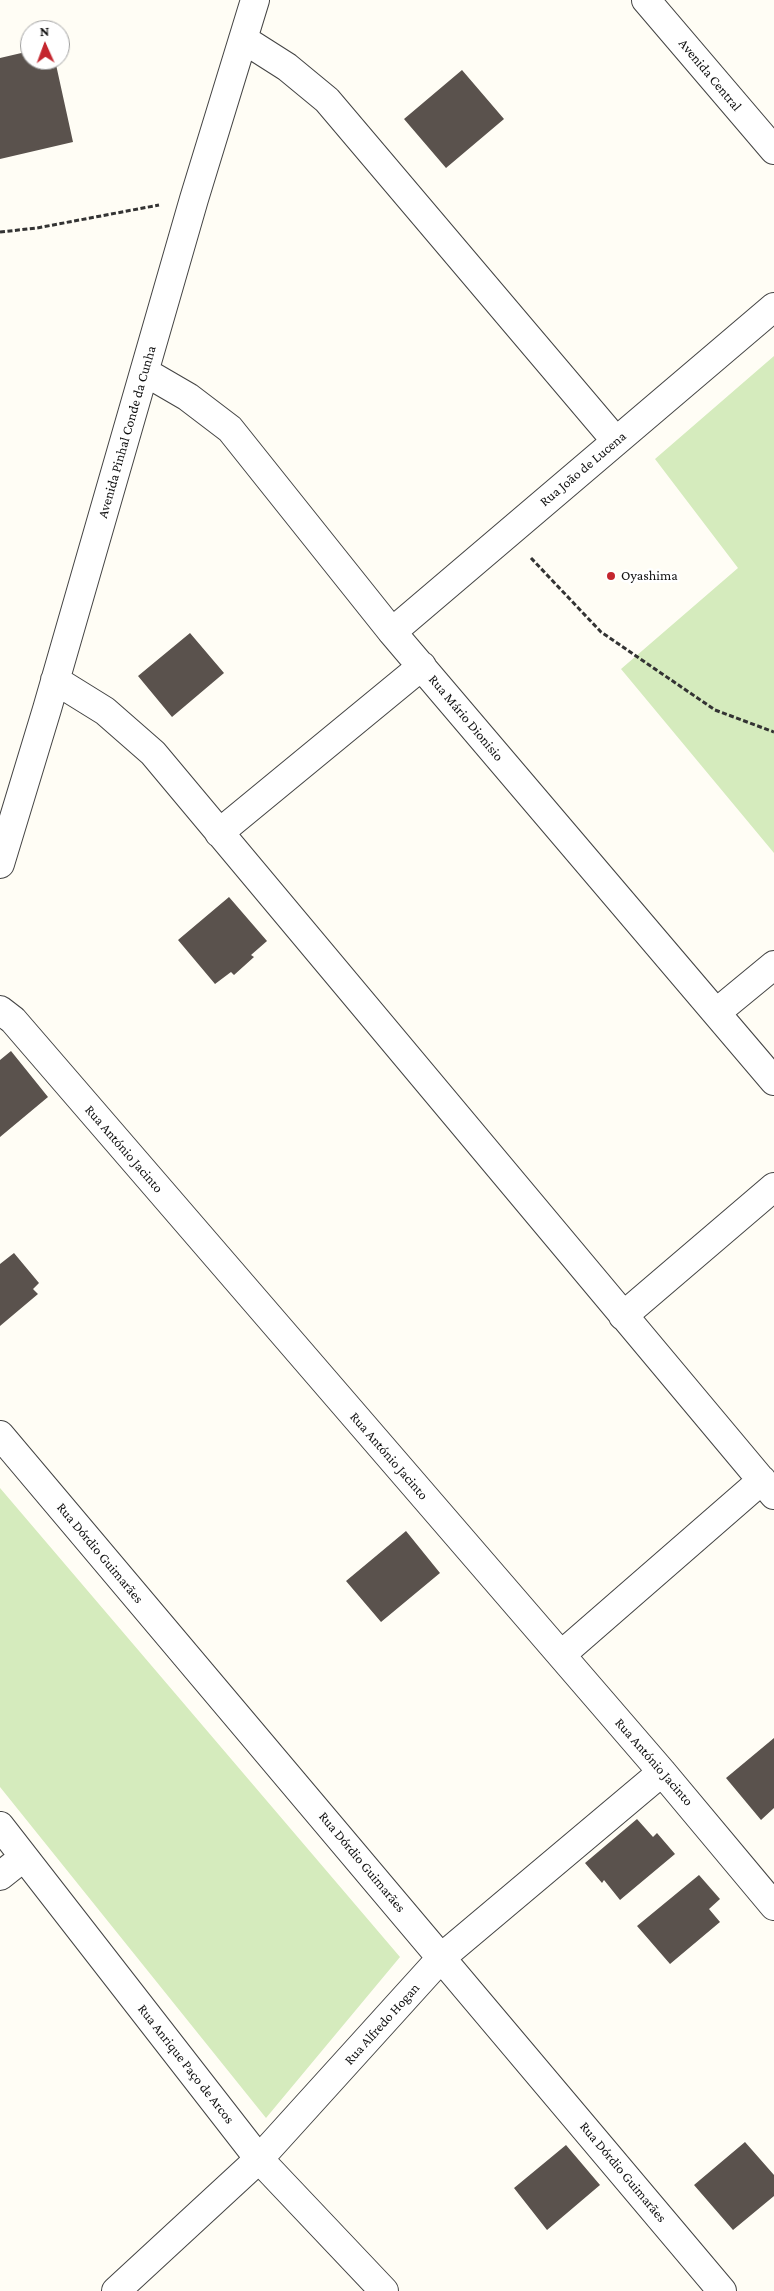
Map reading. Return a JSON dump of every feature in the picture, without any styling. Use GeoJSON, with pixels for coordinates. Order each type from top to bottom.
{"type":"FeatureCollection","features":[{"type":"Feature","properties":{"kind":"street","name":"Avenida Pinhal Conde da Cunha"},"geometry":{"type":"LineString","coordinates":[[0,864],[145,372],[194,198],[255,0]]}},
{"type":"Feature","properties":{"kind":"street","name":"Avenida Central"},"geometry":{"type":"LineString","coordinates":[[646,0],[774,150]]}},
{"type":"Feature","properties":{"kind":"street"},"geometry":{"type":"LineString","coordinates":[[243,39],[287,67],[327,100],[616,441]]}},
{"type":"Feature","properties":{"kind":"street","name":"Rua João de Lucena"},"geometry":{"type":"LineString","coordinates":[[392,632],[774,307]]}},
{"type":"Feature","properties":{"kind":"street","name":"Rua Mário Dionisio"},"geometry":{"type":"LineString","coordinates":[[145,372],[188,397],[230,429],[392,632],[774,1081]]}},
{"type":"Feature","properties":{"kind":"street"},"geometry":{"type":"LineString","coordinates":[[219,833],[422,666]]}},
{"type":"Feature","properties":{"kind":"street"},"geometry":{"type":"LineString","coordinates":[[55,680],[105,711],[153,753],[768,1488],[561,1655]]}},
{"type":"Feature","properties":{"kind":"street"},"geometry":{"type":"LineString","coordinates":[[717,1012],[774,965]]}},
{"type":"Feature","properties":{"kind":"street","name":"Rua António Jacinto"},"geometry":{"type":"LineString","coordinates":[[0,1010],[13,1020],[662,1772],[774,1906]]}},
{"type":"Feature","properties":{"kind":"street"},"geometry":{"type":"LineString","coordinates":[[623,1316],[774,1187]]}},
{"type":"Feature","properties":{"kind":"street","name":"Rua Dórdio Guimarães"},"geometry":{"type":"LineString","coordinates":[[0,1435],[722,2291]]}},
{"type":"Feature","properties":{"kind":"street","name":"Rua Alfredo Hogan"},"geometry":{"type":"LineString","coordinates":[[116,2291],[259,2158],[442,1957],[662,1772]]}},
{"type":"Feature","properties":{"kind":"street","name":"Rua Anrique Paço de Arcos"},"geometry":{"type":"LineString","coordinates":[[0,1826],[259,2158],[384,2291]]}},
{"type":"Feature","properties":{"kind":"street"},"geometry":{"type":"LineString","coordinates":[[0,1876],[24,1857]]}},
{"type":"Feature","properties":{"kind":"path"},"geometry":{"type":"LineString","coordinates":[[0,232],[36,228],[194,198]]}},
{"type":"Feature","properties":{"kind":"path"},"geometry":{"type":"LineString","coordinates":[[508,533],[601,632],[715,710],[774,732]]}},
{"type":"Feature","properties":{"kind":"green space"},"geometry":{"type":"Polygon","coordinates":[[[774,356],[774,853],[621,669],[738,568],[655,459],[774,356]]]}},
{"type":"Feature","properties":{"kind":"green space"},"geometry":{"type":"Polygon","coordinates":[[[0,1488],[400,1957],[266,2118],[0,1787],[0,1488]]]}},
{"type":"Feature","properties":{"kind":"building"},"geometry":{"type":"Polygon","coordinates":[[[20,53],[20,70],[57,70],[73,142],[0,159],[0,58],[20,53]]]}},
{"type":"Feature","properties":{"kind":"building"},"geometry":{"type":"Polygon","coordinates":[[[462,70],[504,119],[446,168],[404,119],[462,70]]]}},
{"type":"Feature","properties":{"kind":"building"},"geometry":{"type":"Polygon","coordinates":[[[190,633],[224,673],[172,717],[138,676],[190,633]]]}},
{"type":"Feature","properties":{"kind":"building"},"geometry":{"type":"Polygon","coordinates":[[[229,897],[267,941],[251,955],[254,957],[234,975],[231,972],[215,984],[178,940],[229,897]]]}},
{"type":"Feature","properties":{"kind":"building"},"geometry":{"type":"Polygon","coordinates":[[[11,1051],[48,1097],[0,1137],[0,1060],[11,1051]]]}},
{"type":"Feature","properties":{"kind":"building"},"geometry":{"type":"Polygon","coordinates":[[[14,1253],[39,1283],[33,1289],[38,1294],[0,1326],[0,1264],[14,1253]]]}},
{"type":"Feature","properties":{"kind":"building"},"geometry":{"type":"Polygon","coordinates":[[[406,1531],[440,1573],[381,1622],[346,1581],[406,1531]]]}},
{"type":"Feature","properties":{"kind":"building"},"geometry":{"type":"Polygon","coordinates":[[[774,1738],[774,1808],[761,1820],[726,1778],[774,1738]]]}},
{"type":"Feature","properties":{"kind":"building"},"geometry":{"type":"Polygon","coordinates":[[[637,1819],[653,1837],[657,1833],[675,1854],[620,1900],[604,1880],[602,1883],[585,1863],[637,1819]]]}},
{"type":"Feature","properties":{"kind":"building"},"geometry":{"type":"Polygon","coordinates":[[[699,1875],[720,1899],[709,1909],[720,1922],[670,1964],[637,1926],[699,1875]]]}},
{"type":"Feature","properties":{"kind":"building"},"geometry":{"type":"Polygon","coordinates":[[[745,2142],[774,2175],[774,2196],[733,2230],[694,2185],[745,2142]]]}},
{"type":"Feature","properties":{"kind":"building"},"geometry":{"type":"Polygon","coordinates":[[[566,2145],[600,2185],[547,2230],[514,2188],[566,2145]]]}},
{"type":"Feature","properties":{"kind":"place","name":"Oyashima"},"geometry":{"type":"Point","coordinates":[611,576]}}]}
